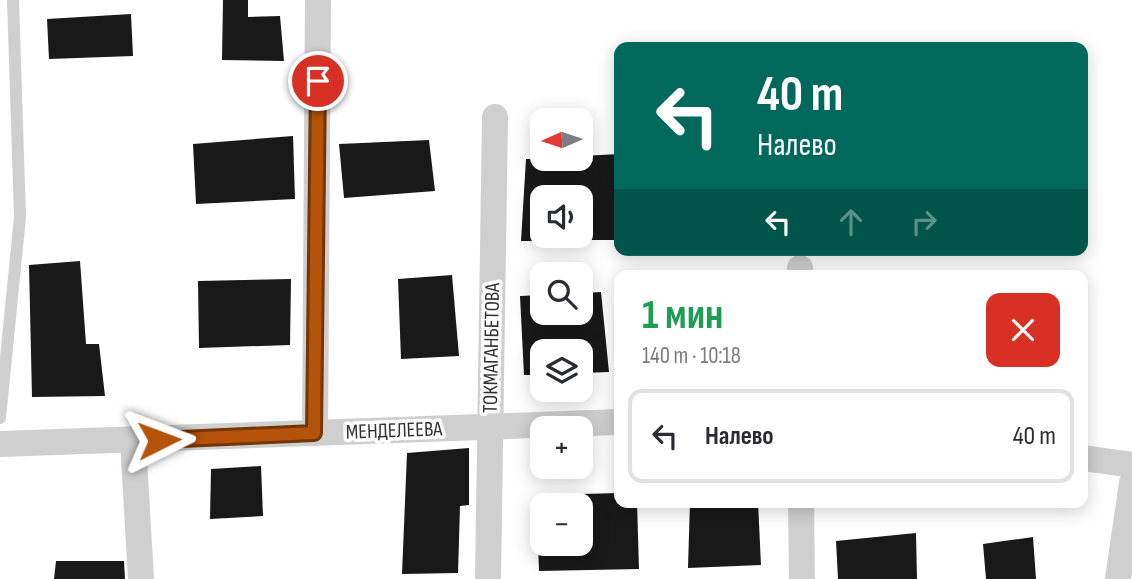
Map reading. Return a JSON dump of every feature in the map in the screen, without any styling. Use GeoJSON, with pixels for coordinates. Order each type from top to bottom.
{"type":"FeatureCollection","features":[{"type":"Feature","properties":{"kind":"street"},"geometry":{"type":"LineString","coordinates":[[314,433],[318,0]]}},
{"type":"Feature","properties":{"kind":"street","name":"ТОКМАГАНБЕТОВА"},"geometry":{"type":"LineString","coordinates":[[488,579],[495,117]]}},
{"type":"Feature","properties":{"kind":"street","name":"МЕНДЕЛЕЕВА"},"geometry":{"type":"LineString","coordinates":[[0,444],[614,422]]}},
{"type":"Feature","properties":{"kind":"street"},"geometry":{"type":"LineString","coordinates":[[133,441],[141,579]]}},
{"type":"Feature","properties":{"kind":"street"},"geometry":{"type":"LineString","coordinates":[[1088,459],[1132,465]]}},
{"type":"Feature","properties":{"kind":"street"},"geometry":{"type":"LineString","coordinates":[[1118,579],[1132,483]]}},
{"type":"Feature","properties":{"kind":"street"},"geometry":{"type":"LineString","coordinates":[[802,508],[802,579]]}},
{"type":"Feature","properties":{"kind":"lane"},"geometry":{"type":"LineString","coordinates":[[0,418],[20,217],[13,0]]}},
{"type":"Feature","properties":{"kind":"building"},"geometry":{"type":"Polygon","coordinates":[[[223,0],[248,0],[248,17],[280,16],[284,61],[222,60],[223,0]]]}},
{"type":"Feature","properties":{"kind":"building"},"geometry":{"type":"Polygon","coordinates":[[[131,14],[133,56],[49,59],[47,19],[131,14]]]}},
{"type":"Feature","properties":{"kind":"building"},"geometry":{"type":"Polygon","coordinates":[[[293,136],[295,199],[196,204],[193,144],[293,136]]]}},
{"type":"Feature","properties":{"kind":"building"},"geometry":{"type":"Polygon","coordinates":[[[429,140],[435,191],[344,198],[339,144],[429,140]]]}},
{"type":"Feature","properties":{"kind":"building"},"geometry":{"type":"Polygon","coordinates":[[[614,154],[614,240],[593,240],[593,185],[530,185],[530,241],[521,241],[526,159],[530,159],[530,172],[593,172],[593,155],[614,154]]]}},
{"type":"Feature","properties":{"kind":"building"},"geometry":{"type":"Polygon","coordinates":[[[80,261],[86,344],[99,344],[105,396],[32,397],[29,265],[80,261]]]}},
{"type":"Feature","properties":{"kind":"building"},"geometry":{"type":"Polygon","coordinates":[[[452,275],[459,356],[401,359],[398,279],[452,275]]]}},
{"type":"Feature","properties":{"kind":"building"},"geometry":{"type":"Polygon","coordinates":[[[291,279],[290,345],[199,348],[198,281],[291,279]]]}},
{"type":"Feature","properties":{"kind":"building"},"geometry":{"type":"Polygon","coordinates":[[[593,292],[601,292],[609,372],[593,373],[593,339],[530,339],[530,375],[524,375],[520,296],[530,296],[530,325],[593,325],[593,292]]]}},
{"type":"Feature","properties":{"kind":"building"},"geometry":{"type":"Polygon","coordinates":[[[469,448],[469,505],[460,506],[458,573],[402,574],[407,453],[469,448]]]}},
{"type":"Feature","properties":{"kind":"building"},"geometry":{"type":"Polygon","coordinates":[[[261,466],[263,516],[210,519],[211,469],[261,466]]]}},
{"type":"Feature","properties":{"kind":"building"},"geometry":{"type":"Polygon","coordinates":[[[614,493],[614,508],[637,508],[639,569],[539,571],[538,556],[593,556],[593,494],[614,493]]]}},
{"type":"Feature","properties":{"kind":"building"},"geometry":{"type":"Polygon","coordinates":[[[690,508],[758,508],[761,565],[688,568],[690,508]]]}},
{"type":"Feature","properties":{"kind":"building"},"geometry":{"type":"Polygon","coordinates":[[[916,533],[917,579],[838,579],[836,541],[916,533]]]}},
{"type":"Feature","properties":{"kind":"building"},"geometry":{"type":"Polygon","coordinates":[[[1033,537],[1036,579],[986,579],[983,544],[1033,537]]]}},
{"type":"Feature","properties":{"kind":"building"},"geometry":{"type":"Polygon","coordinates":[[[56,561],[124,561],[125,579],[54,579],[56,561]]]}},
{"type":"Feature","properties":{"kind":"route"},"geometry":{"type":"LineString","coordinates":[[159,440],[314,433],[318,81]]}}]}
